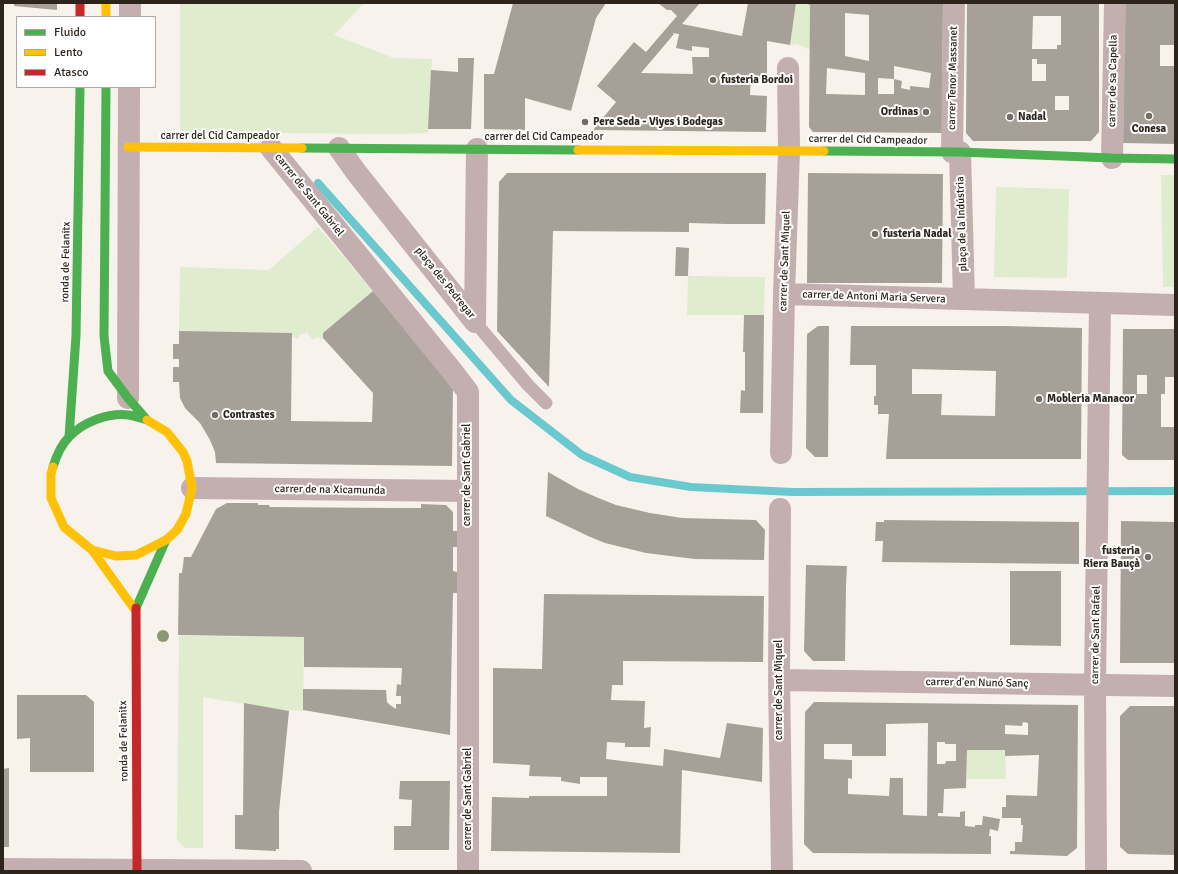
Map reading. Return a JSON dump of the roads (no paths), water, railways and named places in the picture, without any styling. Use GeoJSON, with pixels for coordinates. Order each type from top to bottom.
{"type":"FeatureCollection","features":[{"type":"Feature","properties":{"kind":"main road"},"geometry":{"type":"LineString","coordinates":[[80,3],[80,16]]}},
{"type":"Feature","properties":{"kind":"main road"},"geometry":{"type":"LineString","coordinates":[[106,3],[106,16]]}},
{"type":"Feature","properties":{"kind":"main road","name":"ronda de Felanitx"},"geometry":{"type":"LineString","coordinates":[[69,437],[76,320],[80,88]]}},
{"type":"Feature","properties":{"kind":"main road"},"geometry":{"type":"LineString","coordinates":[[106,88],[104,336],[108,371],[147,420]]}},
{"type":"Feature","properties":{"kind":"main road","name":"carrer del Cid Campeador"},"geometry":{"type":"LineString","coordinates":[[128,147],[956,152]]}},
{"type":"Feature","properties":{"kind":"main road"},"geometry":{"type":"LineString","coordinates":[[956,152],[1175,159]]}},
{"type":"Feature","properties":{"kind":"main road"},"geometry":{"type":"LineString","coordinates":[[92,550],[116,556],[136,554],[166,540],[177,530],[186,514],[192,488],[187,460],[183,452],[167,432],[147,420],[129,415],[114,415],[91,421],[69,437],[56,457],[51,474],[52,498],[64,527],[92,550],[135,610]]}},
{"type":"Feature","properties":{"kind":"main road"},"geometry":{"type":"LineString","coordinates":[[135,610],[166,540]]}},
{"type":"Feature","properties":{"kind":"main road","name":"ronda de Felanitx"},"geometry":{"type":"LineString","coordinates":[[135,610],[137,870]]}},
{"type":"Feature","properties":{"kind":"street"},"geometry":{"type":"LineString","coordinates":[[130,3],[130,16]]}},
{"type":"Feature","properties":{"kind":"street","name":"carrer Tenor Massanet"},"geometry":{"type":"LineString","coordinates":[[954,3],[956,152]]}},
{"type":"Feature","properties":{"kind":"street","name":"carrer de sa Capella"},"geometry":{"type":"LineString","coordinates":[[1112,158],[1115,3]]}},
{"type":"Feature","properties":{"kind":"street","name":"carrer de Sant Miquel"},"geometry":{"type":"LineString","coordinates":[[781,453],[784,294],[789,151],[788,68]]}},
{"type":"Feature","properties":{"kind":"street"},"geometry":{"type":"LineString","coordinates":[[128,398],[129,88]]}},
{"type":"Feature","properties":{"kind":"street","name":"carrer de Sant Gabriel"},"geometry":{"type":"LineString","coordinates":[[271,148],[468,392],[468,871]]}},
{"type":"Feature","properties":{"kind":"street","name":"plaça des Pedregar"},"geometry":{"type":"LineString","coordinates":[[339,148],[356,172],[475,322]]}},
{"type":"Feature","properties":{"kind":"street","name":"plaça des Pedregar"},"geometry":{"type":"LineString","coordinates":[[475,322],[477,149]]}},
{"type":"Feature","properties":{"kind":"street","name":"plaça de la Indústria"},"geometry":{"type":"LineString","coordinates":[[956,152],[964,299]]}},
{"type":"Feature","properties":{"kind":"street","name":"carrer de Antoni Maria Servera"},"geometry":{"type":"LineString","coordinates":[[784,294],[964,299]]}},
{"type":"Feature","properties":{"kind":"street"},"geometry":{"type":"LineString","coordinates":[[964,299],[1175,305]]}},
{"type":"Feature","properties":{"kind":"street","name":"carrer de Sant Rafael"},"geometry":{"type":"LineString","coordinates":[[1096,871],[1095,684],[1100,303]]}},
{"type":"Feature","properties":{"kind":"street","name":"carrer de na Xicamunda"},"geometry":{"type":"LineString","coordinates":[[192,488],[467,492]]}},
{"type":"Feature","properties":{"kind":"street","name":"carrer de Sant Miquel"},"geometry":{"type":"LineString","coordinates":[[780,510],[779,680],[782,871]]}},
{"type":"Feature","properties":{"kind":"street","name":"carrer d'en Nunó Sanç"},"geometry":{"type":"LineString","coordinates":[[779,680],[1175,686]]}},
{"type":"Feature","properties":{"kind":"street"},"geometry":{"type":"LineString","coordinates":[[3,869],[301,871]]}},
{"type":"Feature","properties":{"kind":"lane"},"geometry":{"type":"LineString","coordinates":[[475,322],[528,385],[546,403]]}},
{"type":"Feature","properties":{"kind":"waterway"},"geometry":{"type":"LineString","coordinates":[[318,183],[511,400],[582,455],[630,477],[691,487],[792,492],[1175,491]]}},
{"type":"Feature","properties":{"kind":"place","name":"fusteria Bordoi"},"geometry":{"type":"Point","coordinates":[713,80]}},
{"type":"Feature","properties":{"kind":"place","name":"Ordinas"},"geometry":{"type":"Point","coordinates":[926,112]}},
{"type":"Feature","properties":{"kind":"place","name":"Conesa"},"geometry":{"type":"Point","coordinates":[1149,116]}},
{"type":"Feature","properties":{"kind":"place","name":"Nadal"},"geometry":{"type":"Point","coordinates":[1010,117]}},
{"type":"Feature","properties":{"kind":"place","name":"Pere Seda - Viyes i Bodegas"},"geometry":{"type":"Point","coordinates":[585,122]}},
{"type":"Feature","properties":{"kind":"place","name":"fusteria Nadal"},"geometry":{"type":"Point","coordinates":[875,234]}},
{"type":"Feature","properties":{"kind":"place","name":"Mobleria Manacor"},"geometry":{"type":"Point","coordinates":[1039,399]}},
{"type":"Feature","properties":{"kind":"place","name":"Contrastes"},"geometry":{"type":"Point","coordinates":[215,415]}},
{"type":"Feature","properties":{"kind":"place","name":"fusteria Riera Bauçà"},"geometry":{"type":"Point","coordinates":[1148,557]}}]}
